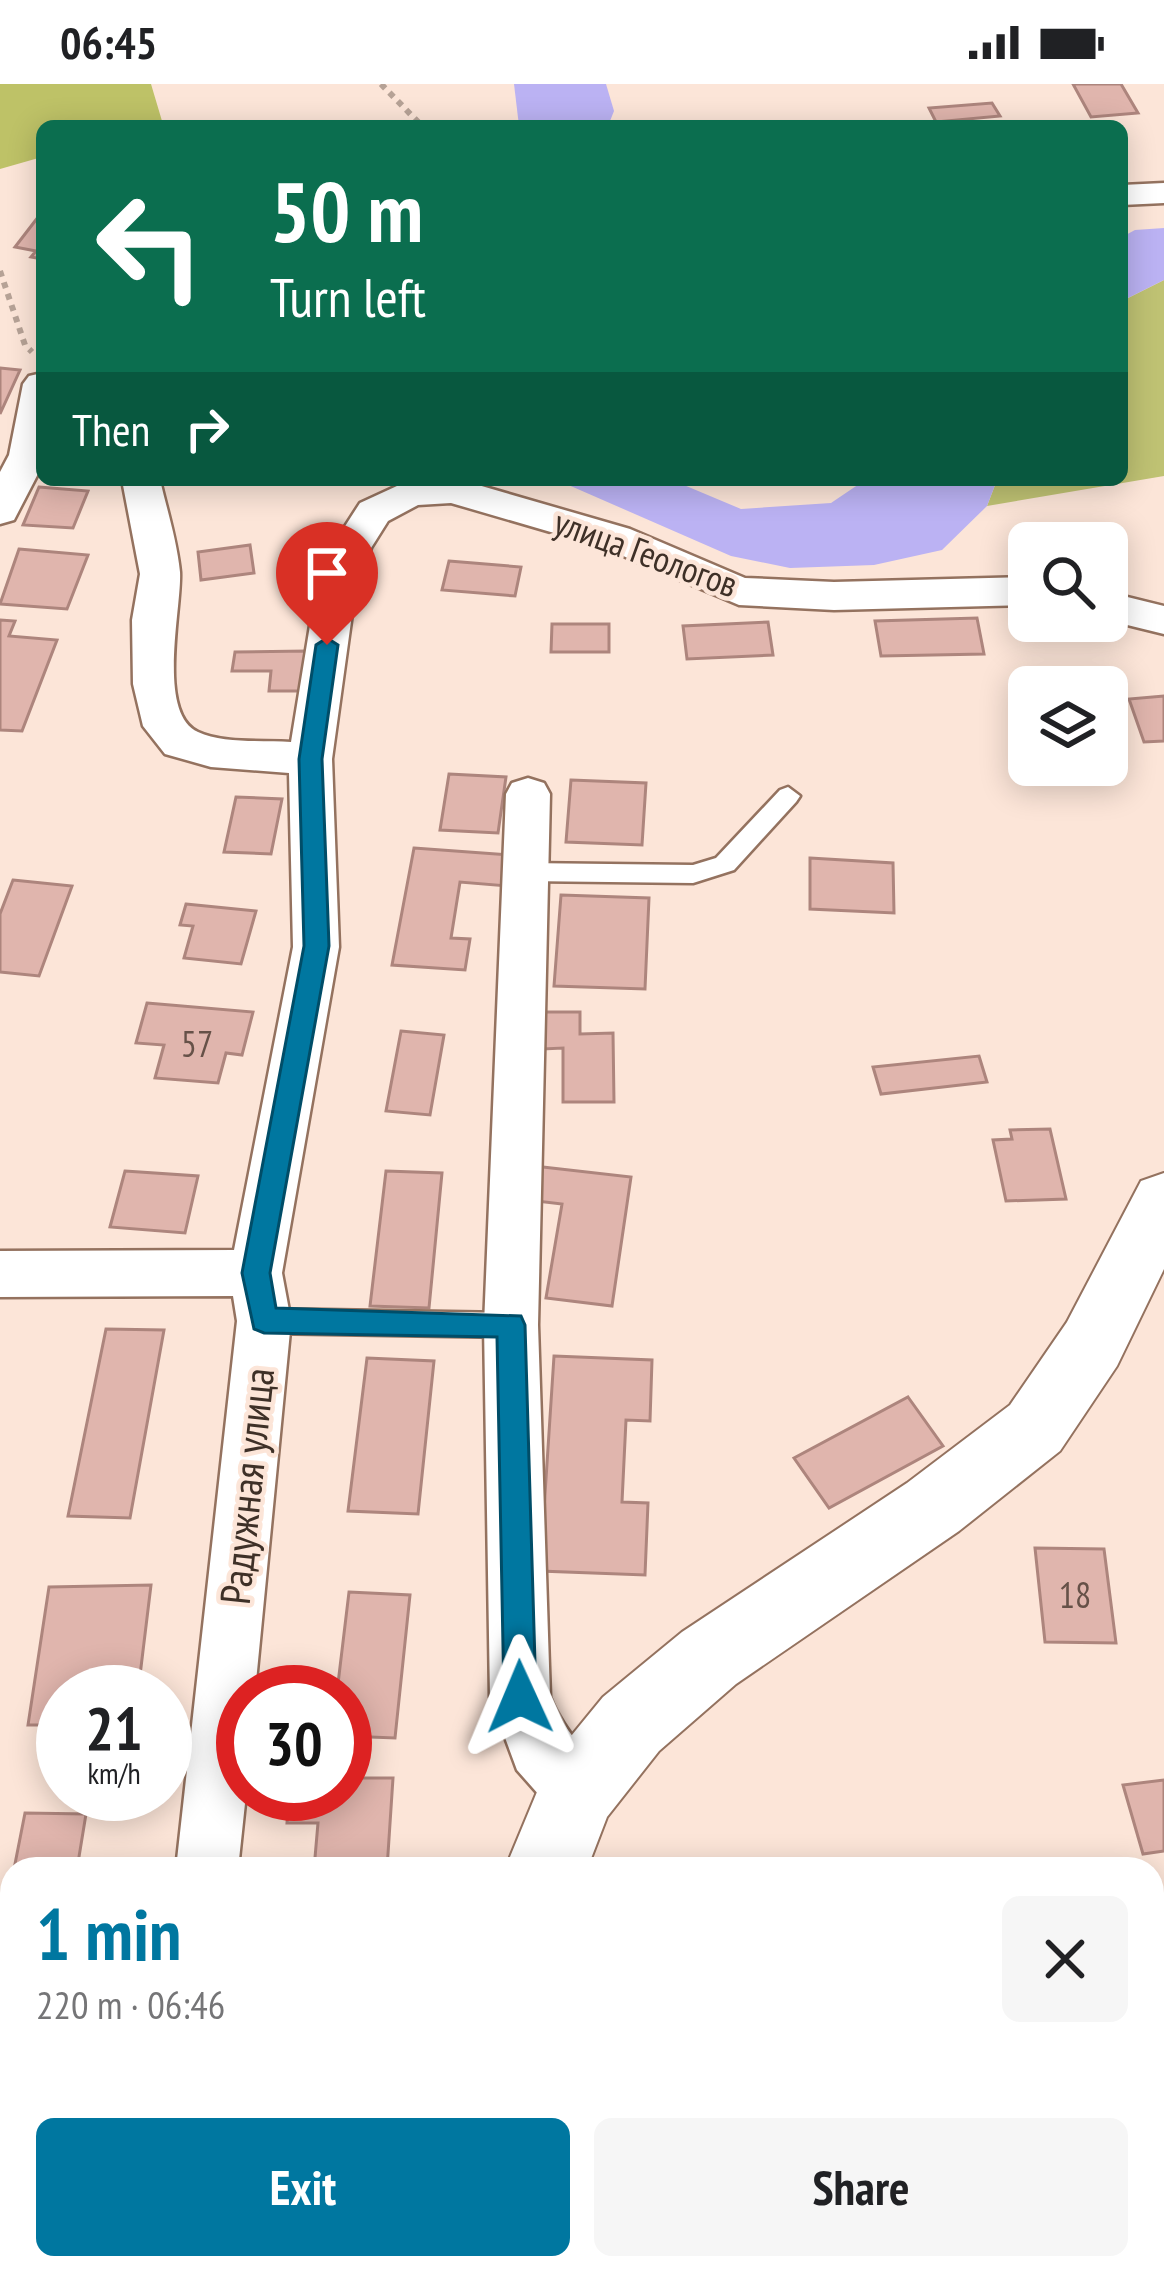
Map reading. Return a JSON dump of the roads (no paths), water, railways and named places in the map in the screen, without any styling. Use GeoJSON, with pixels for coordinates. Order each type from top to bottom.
{"type":"FeatureCollection","features":[{"type":"Feature","properties":{"kind":"main road"},"geometry":{"type":"LineString","coordinates":[[551,1857],[577,1791],[631,1724],[709,1658],[933,1508],[1035,1428],[1092,1344],[1164,1201]]}},
{"type":"Feature","properties":{"kind":"street"},"geometry":{"type":"LineString","coordinates":[[1128,195],[1164,193]]}},
{"type":"Feature","properties":{"kind":"street"},"geometry":{"type":"LineString","coordinates":[[0,512],[35,455]]}},
{"type":"Feature","properties":{"kind":"street"},"geometry":{"type":"LineString","coordinates":[[142,486],[160,574],[153,620],[154,684],[165,726],[180,743],[211,751],[310,759]]}},
{"type":"Feature","properties":{"kind":"street","name":"улица Геологов"},"geometry":{"type":"LineString","coordinates":[[410,494],[452,490],[501,502],[616,538],[739,591],[834,596],[1008,592]]}},
{"type":"Feature","properties":{"kind":"street","name":"Радужная улица"},"geometry":{"type":"LineString","coordinates":[[208,1857],[260,1297],[316,946],[310,759],[333,607],[351,548],[374,512],[410,494]]}},
{"type":"Feature","properties":{"kind":"street"},"geometry":{"type":"LineString","coordinates":[[1128,611],[1164,620]]}},
{"type":"Feature","properties":{"kind":"street"},"geometry":{"type":"LineString","coordinates":[[528,794],[511,1325],[520,1697],[539,1748],[577,1791]]}},
{"type":"Feature","properties":{"kind":"street"},"geometry":{"type":"LineString","coordinates":[[0,1274],[260,1297]]}},
{"type":"Feature","properties":{"kind":"lane"},"geometry":{"type":"LineString","coordinates":[[525,872],[693,874],[725,865],[788,796]]}},
{"type":"Feature","properties":{"kind":"lane"},"geometry":{"type":"LineString","coordinates":[[260,1297],[511,1325]]}}]}
